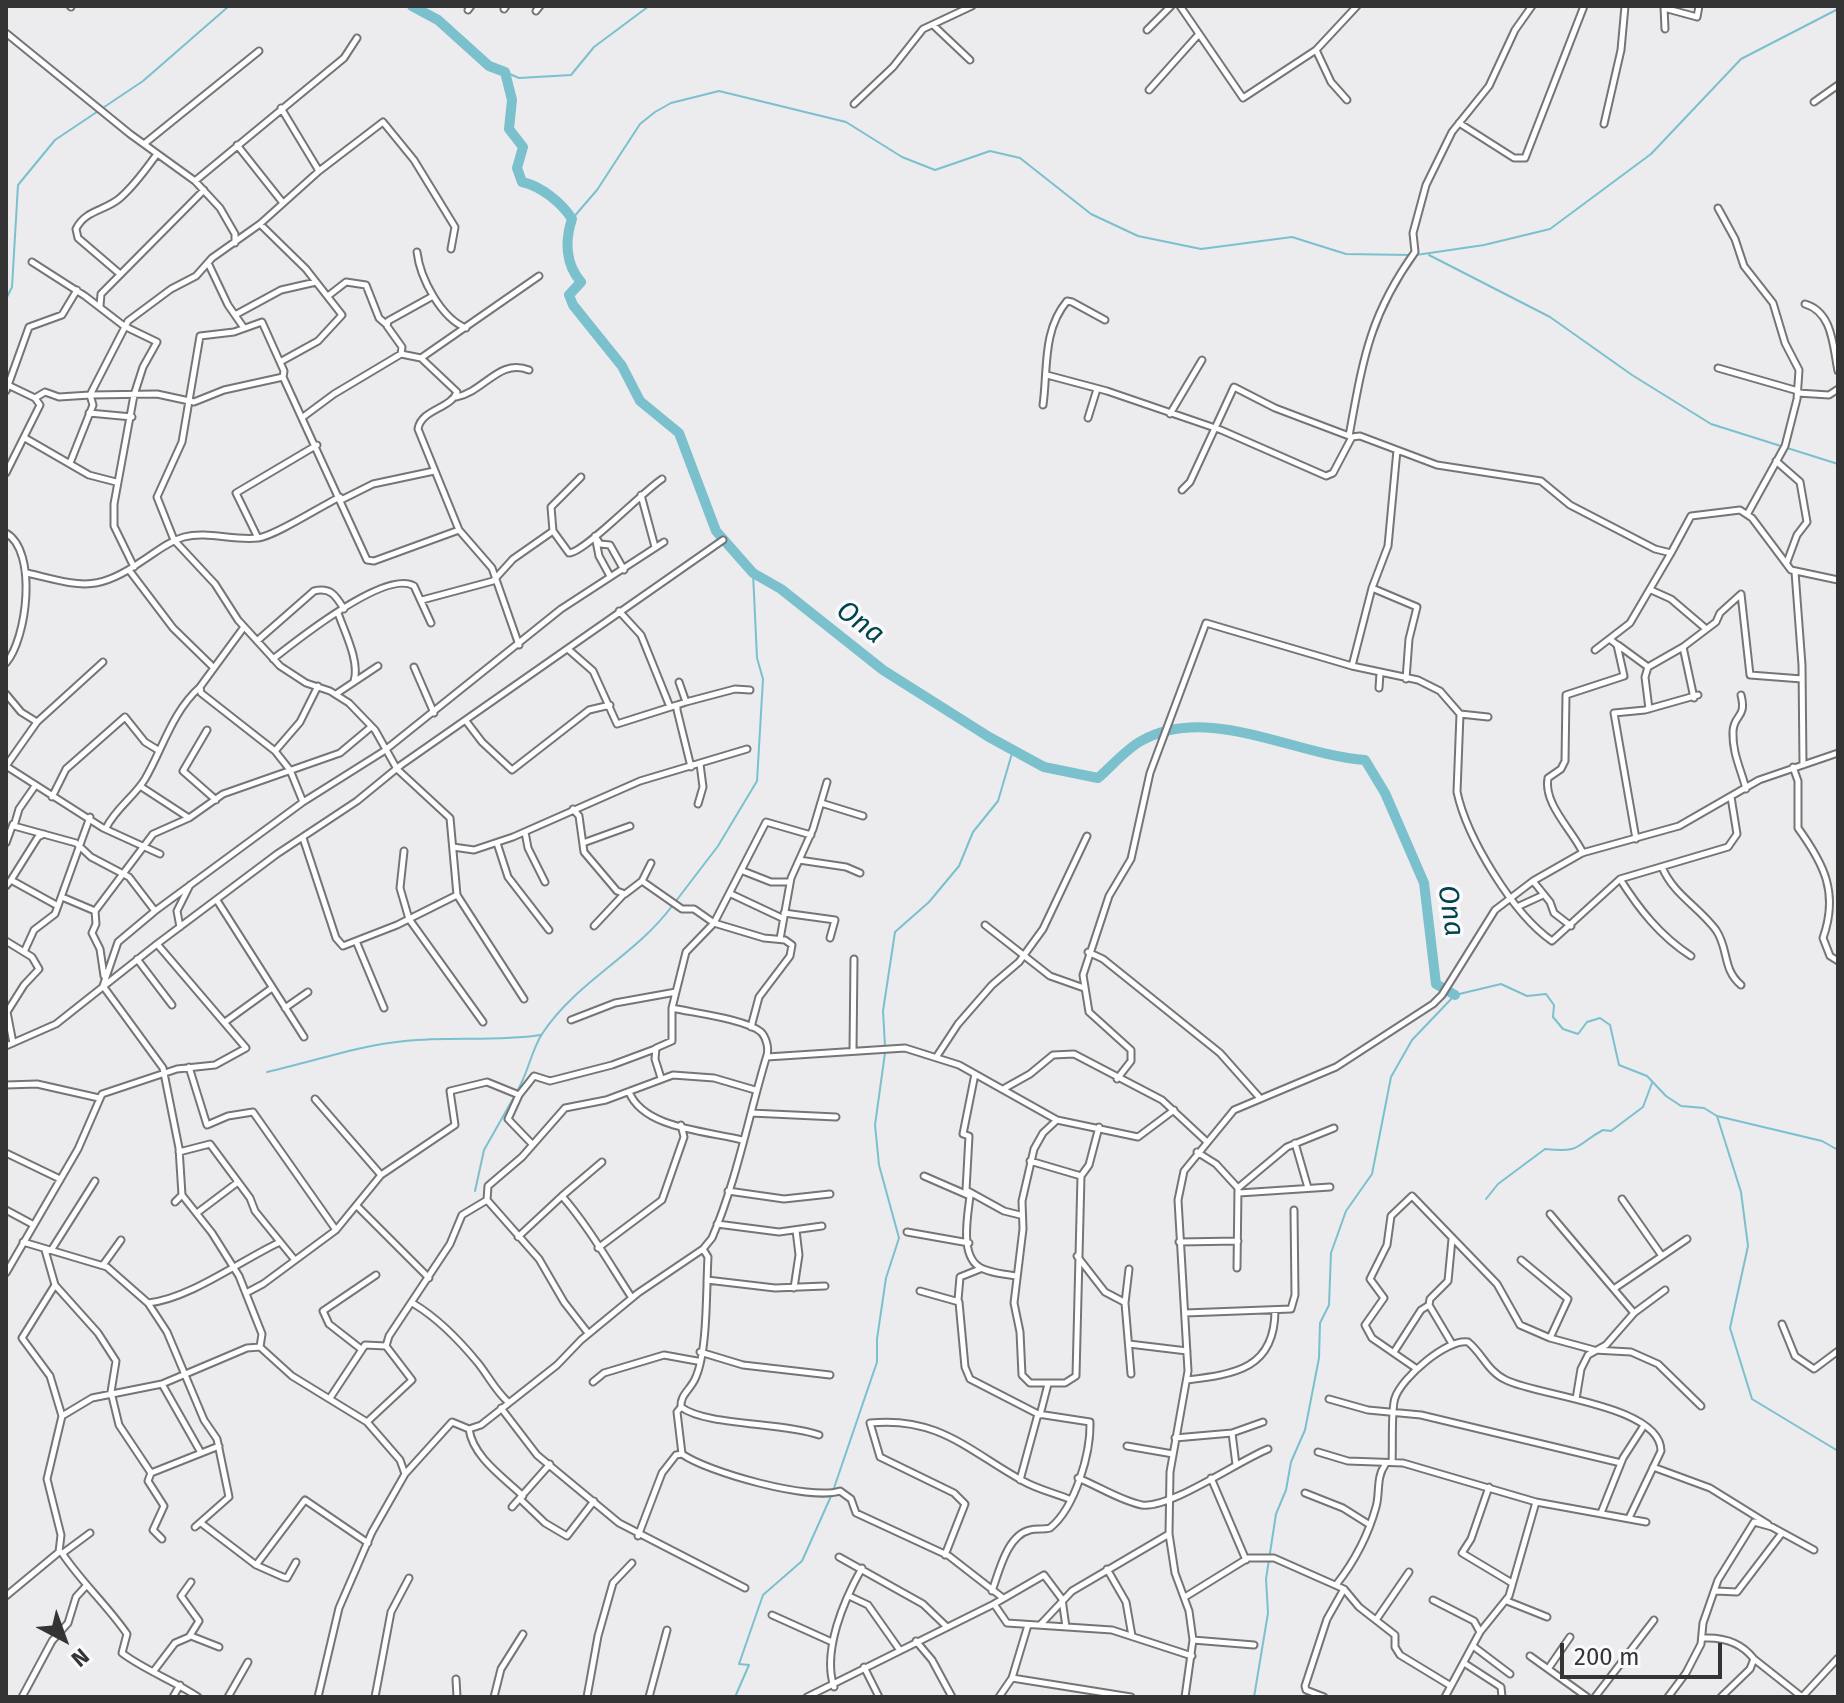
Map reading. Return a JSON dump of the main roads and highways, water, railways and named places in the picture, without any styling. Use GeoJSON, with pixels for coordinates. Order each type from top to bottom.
{"type":"FeatureCollection","features":[{"type":"Feature","properties":{"kind":"waterway"},"geometry":{"type":"LineString","coordinates":[[6,299],[12,287],[18,185],[55,140],[143,81],[229,6]]}},
{"type":"Feature","properties":{"kind":"waterway","name":"Ona"},"geometry":{"type":"LineString","coordinates":[[412,6],[438,20],[489,66],[505,72],[512,100],[509,129],[523,147],[517,168],[522,182],[550,196],[572,219],[568,235],[569,260],[581,282],[569,295],[573,305],[622,366],[640,401],[679,433],[716,531],[753,573],[781,589],[883,670],[989,737],[1044,767],[1098,778],[1141,741],[1167,731],[1194,727],[1252,734],[1365,760],[1385,793],[1424,883],[1436,984],[1455,995]]}},
{"type":"Feature","properties":{"kind":"waterway"},"geometry":{"type":"LineString","coordinates":[[505,72],[519,78],[571,75],[594,47],[649,6]]}},
{"type":"Feature","properties":{"kind":"waterway"},"geometry":{"type":"LineString","coordinates":[[1416,255],[1484,245],[1550,229],[1651,154],[1741,59],[1838,9]]}},
{"type":"Feature","properties":{"kind":"waterway"},"geometry":{"type":"LineString","coordinates":[[572,219],[597,190],[640,124],[671,103],[719,91],[846,122],[902,157],[935,170],[990,151],[1020,158],[1091,214],[1138,236],[1201,249],[1292,237],[1346,254],[1410,255]]}},
{"type":"Feature","properties":{"kind":"waterway"},"geometry":{"type":"LineString","coordinates":[[1429,255],[1550,317],[1632,375],[1711,424],[1838,464]]}},
{"type":"Feature","properties":{"kind":"waterway"},"geometry":{"type":"LineString","coordinates":[[676,901],[718,846],[757,781],[763,679],[757,658],[753,573]]}},
{"type":"Feature","properties":{"kind":"waterway"},"geometry":{"type":"LineString","coordinates":[[885,1046],[883,1011],[895,932],[929,902],[959,866],[973,832],[998,801],[1013,750]]}},
{"type":"Feature","properties":{"kind":"waterway"},"geometry":{"type":"LineString","coordinates":[[517,1091],[538,1041],[556,1016],[641,939],[672,906]]}},
{"type":"Feature","properties":{"kind":"waterway"},"geometry":{"type":"LineString","coordinates":[[1254,1697],[1268,1613],[1266,1579],[1276,1514],[1286,1490],[1291,1462],[1305,1430],[1319,1358],[1320,1323],[1329,1305],[1331,1253],[1346,1211],[1372,1174],[1391,1077],[1412,1040],[1455,995],[1501,984],[1527,996],[1546,994],[1554,1005],[1553,1017],[1563,1029],[1578,1034],[1587,1022],[1600,1018],[1610,1025],[1619,1065],[1647,1076],[1666,1096],[1681,1106],[1704,1108],[1717,1116],[1822,1141],[1838,1150]]}},
{"type":"Feature","properties":{"kind":"waterway"},"geometry":{"type":"LineString","coordinates":[[267,1072],[388,1043],[540,1035]]}},
{"type":"Feature","properties":{"kind":"waterway"},"geometry":{"type":"LineString","coordinates":[[834,1488],[877,1362],[877,1339],[886,1278],[899,1238],[879,1165],[875,1125],[885,1053]]}},
{"type":"Feature","properties":{"kind":"waterway"},"geometry":{"type":"LineString","coordinates":[[1486,1199],[1498,1184],[1545,1149],[1573,1149],[1603,1130],[1611,1131],[1643,1107],[1652,1083]]}},
{"type":"Feature","properties":{"kind":"waterway"},"geometry":{"type":"LineString","coordinates":[[475,1191],[484,1150],[514,1097]]}},
{"type":"Feature","properties":{"kind":"waterway"},"geometry":{"type":"LineString","coordinates":[[1717,1116],[1741,1192],[1748,1246],[1730,1328],[1752,1399],[1838,1451]]}},
{"type":"Feature","properties":{"kind":"waterway"},"geometry":{"type":"LineString","coordinates":[[735,1697],[749,1665],[739,1664],[763,1595],[802,1561],[832,1494]]}}]}
